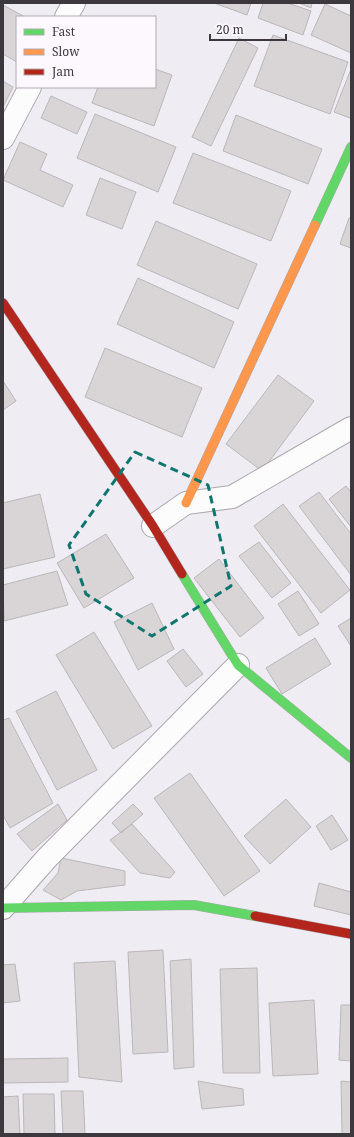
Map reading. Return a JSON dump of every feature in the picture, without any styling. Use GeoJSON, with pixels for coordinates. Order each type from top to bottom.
{"type":"FeatureCollection","features":[{"type":"Feature","properties":{"kind":"street"},"geometry":{"type":"LineString","coordinates":[[67,16],[74,3]]}},
{"type":"Feature","properties":{"kind":"street"},"geometry":{"type":"LineString","coordinates":[[3,138],[29,88]]}},
{"type":"Feature","properties":{"kind":"street"},"geometry":{"type":"LineString","coordinates":[[186,503],[351,147]]}},
{"type":"Feature","properties":{"kind":"street"},"geometry":{"type":"LineString","coordinates":[[3,303],[153,526],[238,665],[351,758]]}},
{"type":"Feature","properties":{"kind":"street"},"geometry":{"type":"LineString","coordinates":[[153,526],[186,503],[232,497],[351,428]]}},
{"type":"Feature","properties":{"kind":"street"},"geometry":{"type":"LineString","coordinates":[[4,908],[47,858],[238,665]]}},
{"type":"Feature","properties":{"kind":"street"},"geometry":{"type":"LineString","coordinates":[[4,908],[194,905],[351,934]]}},
{"type":"Feature","properties":{"kind":"highlighted area"},"geometry":{"type":"Polygon","coordinates":[[[135,452],[208,485],[231,586],[152,636],[86,594],[69,545],[135,452]]]}},
{"type":"Feature","properties":{"kind":"building"},"geometry":{"type":"Polygon","coordinates":[[[214,3],[251,3],[247,15],[214,3]]]}},
{"type":"Feature","properties":{"kind":"building"},"geometry":{"type":"Polygon","coordinates":[[[263,3],[288,3],[311,11],[303,35],[258,18],[263,3]]]}},
{"type":"Feature","properties":{"kind":"building"},"geometry":{"type":"Polygon","coordinates":[[[299,3],[312,3],[311,8],[299,3]]]}},
{"type":"Feature","properties":{"kind":"building"},"geometry":{"type":"Polygon","coordinates":[[[325,4],[351,16],[351,53],[311,35],[325,4]]]}},
{"type":"Feature","properties":{"kind":"building"},"geometry":{"type":"Polygon","coordinates":[[[3,5],[23,16],[16,16],[16,61],[3,54],[3,5]]]}},
{"type":"Feature","properties":{"kind":"building"},"geometry":{"type":"Polygon","coordinates":[[[273,35],[348,62],[330,114],[254,86],[273,35]]]}},
{"type":"Feature","properties":{"kind":"building"},"geometry":{"type":"Polygon","coordinates":[[[239,38],[258,48],[211,146],[192,137],[239,38]]]}},
{"type":"Feature","properties":{"kind":"building"},"geometry":{"type":"Polygon","coordinates":[[[156,69],[172,75],[154,126],[92,103],[98,88],[156,88],[156,69]]]}},
{"type":"Feature","properties":{"kind":"building"},"geometry":{"type":"Polygon","coordinates":[[[351,69],[351,116],[350,118],[334,112],[351,69]]]}},
{"type":"Feature","properties":{"kind":"building"},"geometry":{"type":"Polygon","coordinates":[[[3,81],[13,87],[3,107],[3,81]]]}},
{"type":"Feature","properties":{"kind":"building"},"geometry":{"type":"Polygon","coordinates":[[[51,96],[87,112],[77,134],[41,118],[51,96]]]}},
{"type":"Feature","properties":{"kind":"building"},"geometry":{"type":"Polygon","coordinates":[[[95,114],[176,147],[158,192],[77,158],[95,114]]]}},
{"type":"Feature","properties":{"kind":"building"},"geometry":{"type":"Polygon","coordinates":[[[236,115],[322,149],[308,184],[223,151],[236,115]]]}},
{"type":"Feature","properties":{"kind":"building"},"geometry":{"type":"Polygon","coordinates":[[[20,142],[47,154],[40,170],[73,185],[63,207],[3,180],[20,142]]]}},
{"type":"Feature","properties":{"kind":"building"},"geometry":{"type":"Polygon","coordinates":[[[193,153],[291,191],[271,241],[173,203],[193,153]]]}},
{"type":"Feature","properties":{"kind":"building"},"geometry":{"type":"Polygon","coordinates":[[[100,178],[136,192],[122,229],[86,215],[100,178]]]}},
{"type":"Feature","properties":{"kind":"building"},"geometry":{"type":"Polygon","coordinates":[[[349,218],[351,218],[351,248],[340,244],[349,218]]]}},
{"type":"Feature","properties":{"kind":"building"},"geometry":{"type":"Polygon","coordinates":[[[156,221],[257,264],[238,309],[137,265],[156,221]]]}},
{"type":"Feature","properties":{"kind":"building"},"geometry":{"type":"Polygon","coordinates":[[[138,278],[234,322],[214,368],[117,324],[138,278]]]}},
{"type":"Feature","properties":{"kind":"building"},"geometry":{"type":"Polygon","coordinates":[[[105,348],[202,388],[182,437],[85,397],[105,348]]]}},
{"type":"Feature","properties":{"kind":"building"},"geometry":{"type":"Polygon","coordinates":[[[278,375],[314,401],[262,471],[226,444],[278,375]]]}},
{"type":"Feature","properties":{"kind":"building"},"geometry":{"type":"Polygon","coordinates":[[[3,381],[16,401],[3,410],[3,381]]]}},
{"type":"Feature","properties":{"kind":"building"},"geometry":{"type":"Polygon","coordinates":[[[346,486],[351,492],[351,527],[329,499],[346,486]]]}},
{"type":"Feature","properties":{"kind":"building"},"geometry":{"type":"Polygon","coordinates":[[[319,492],[351,534],[351,575],[299,506],[319,492]]]}},
{"type":"Feature","properties":{"kind":"building"},"geometry":{"type":"Polygon","coordinates":[[[40,494],[55,557],[3,569],[3,503],[40,494]]]}},
{"type":"Feature","properties":{"kind":"building"},"geometry":{"type":"Polygon","coordinates":[[[283,504],[350,590],[321,613],[254,526],[283,504]]]}},
{"type":"Feature","properties":{"kind":"building"},"geometry":{"type":"Polygon","coordinates":[[[106,534],[134,578],[84,608],[57,563],[106,534]]]}},
{"type":"Feature","properties":{"kind":"building"},"geometry":{"type":"Polygon","coordinates":[[[259,542],[291,583],[272,598],[239,556],[259,542]]]}},
{"type":"Feature","properties":{"kind":"building"},"geometry":{"type":"Polygon","coordinates":[[[219,559],[264,618],[240,637],[194,578],[219,559]]]}},
{"type":"Feature","properties":{"kind":"building"},"geometry":{"type":"Polygon","coordinates":[[[57,571],[68,605],[4,621],[3,585],[57,571]]]}},
{"type":"Feature","properties":{"kind":"building"},"geometry":{"type":"Polygon","coordinates":[[[298,591],[319,624],[299,636],[278,604],[298,591]]]}},
{"type":"Feature","properties":{"kind":"building"},"geometry":{"type":"Polygon","coordinates":[[[152,603],[174,649],[138,670],[114,622],[152,603]]]}},
{"type":"Feature","properties":{"kind":"building"},"geometry":{"type":"Polygon","coordinates":[[[351,618],[351,646],[338,626],[351,618]]]}},
{"type":"Feature","properties":{"kind":"building"},"geometry":{"type":"Polygon","coordinates":[[[94,632],[152,726],[113,749],[56,655],[94,632]]]}},
{"type":"Feature","properties":{"kind":"building"},"geometry":{"type":"Polygon","coordinates":[[[315,638],[331,664],[282,694],[266,668],[315,638]]]}},
{"type":"Feature","properties":{"kind":"building"},"geometry":{"type":"Polygon","coordinates":[[[183,649],[203,674],[186,687],[167,661],[183,649]]]}},
{"type":"Feature","properties":{"kind":"building"},"geometry":{"type":"Polygon","coordinates":[[[56,691],[97,770],[57,790],[16,711],[56,691]]]}},
{"type":"Feature","properties":{"kind":"building"},"geometry":{"type":"Polygon","coordinates":[[[9,718],[53,803],[10,828],[3,815],[3,720],[9,718]]]}},
{"type":"Feature","properties":{"kind":"building"},"geometry":{"type":"Polygon","coordinates":[[[190,773],[260,871],[224,896],[154,798],[190,773]]]}},
{"type":"Feature","properties":{"kind":"building"},"geometry":{"type":"Polygon","coordinates":[[[286,799],[311,827],[270,864],[244,836],[286,799]]]}},
{"type":"Feature","properties":{"kind":"building"},"geometry":{"type":"Polygon","coordinates":[[[58,804],[67,820],[32,851],[17,834],[58,804]]]}},
{"type":"Feature","properties":{"kind":"building"},"geometry":{"type":"Polygon","coordinates":[[[133,804],[143,814],[121,833],[112,823],[133,804]]]}},
{"type":"Feature","properties":{"kind":"building"},"geometry":{"type":"Polygon","coordinates":[[[332,815],[348,840],[331,850],[316,826],[332,815]]]}},
{"type":"Feature","properties":{"kind":"building"},"geometry":{"type":"Polygon","coordinates":[[[132,824],[175,872],[170,878],[140,873],[110,840],[132,824]]]}},
{"type":"Feature","properties":{"kind":"building"},"geometry":{"type":"Polygon","coordinates":[[[61,858],[125,871],[125,885],[77,891],[61,900],[43,890],[58,873],[61,858]]]}},
{"type":"Feature","properties":{"kind":"building"},"geometry":{"type":"Polygon","coordinates":[[[319,883],[351,892],[351,915],[314,906],[319,883]]]}},
{"type":"Feature","properties":{"kind":"building"},"geometry":{"type":"Polygon","coordinates":[[[163,950],[168,1052],[133,1054],[128,952],[163,950]]]}},
{"type":"Feature","properties":{"kind":"building"},"geometry":{"type":"Polygon","coordinates":[[[191,959],[194,1067],[174,1069],[170,961],[191,959]]]}},
{"type":"Feature","properties":{"kind":"building"},"geometry":{"type":"Polygon","coordinates":[[[115,961],[122,1082],[79,1077],[74,963],[115,961]]]}},
{"type":"Feature","properties":{"kind":"building"},"geometry":{"type":"Polygon","coordinates":[[[15,964],[20,1001],[3,1003],[3,965],[15,964]]]}},
{"type":"Feature","properties":{"kind":"building"},"geometry":{"type":"Polygon","coordinates":[[[257,968],[260,1073],[223,1073],[220,969],[257,968]]]}},
{"type":"Feature","properties":{"kind":"building"},"geometry":{"type":"Polygon","coordinates":[[[314,1000],[318,1074],[273,1076],[269,1003],[314,1000]]]}},
{"type":"Feature","properties":{"kind":"building"},"geometry":{"type":"Polygon","coordinates":[[[341,1005],[351,1005],[351,1061],[339,1060],[341,1005]]]}},
{"type":"Feature","properties":{"kind":"building"},"geometry":{"type":"Polygon","coordinates":[[[68,1058],[68,1082],[3,1083],[3,1059],[68,1058]]]}},
{"type":"Feature","properties":{"kind":"building"},"geometry":{"type":"Polygon","coordinates":[[[198,1081],[243,1089],[244,1105],[202,1109],[198,1081]]]}},
{"type":"Feature","properties":{"kind":"building"},"geometry":{"type":"Polygon","coordinates":[[[341,1081],[351,1082],[351,1134],[342,1134],[341,1081]]]}},
{"type":"Feature","properties":{"kind":"building"},"geometry":{"type":"Polygon","coordinates":[[[61,1091],[83,1091],[85,1134],[63,1134],[61,1091]]]}},
{"type":"Feature","properties":{"kind":"building"},"geometry":{"type":"Polygon","coordinates":[[[23,1094],[54,1094],[55,1134],[24,1134],[23,1094]]]}},
{"type":"Feature","properties":{"kind":"building"},"geometry":{"type":"Polygon","coordinates":[[[18,1096],[20,1134],[3,1134],[3,1097],[18,1096]]]}},
{"type":"Feature","properties":{"kind":"traffic: fast"},"geometry":{"type":"LineString","coordinates":[[315,225],[351,147]]}},
{"type":"Feature","properties":{"kind":"traffic: fast"},"geometry":{"type":"LineString","coordinates":[[182,574],[238,665],[351,758]]}},
{"type":"Feature","properties":{"kind":"traffic: fast"},"geometry":{"type":"LineString","coordinates":[[4,908],[194,905],[255,916]]}},
{"type":"Feature","properties":{"kind":"traffic: slow"},"geometry":{"type":"LineString","coordinates":[[186,503],[315,225]]}},
{"type":"Feature","properties":{"kind":"traffic: jam"},"geometry":{"type":"LineString","coordinates":[[3,303],[153,526],[182,574]]}},
{"type":"Feature","properties":{"kind":"traffic: jam"},"geometry":{"type":"LineString","coordinates":[[255,916],[351,934]]}}]}
